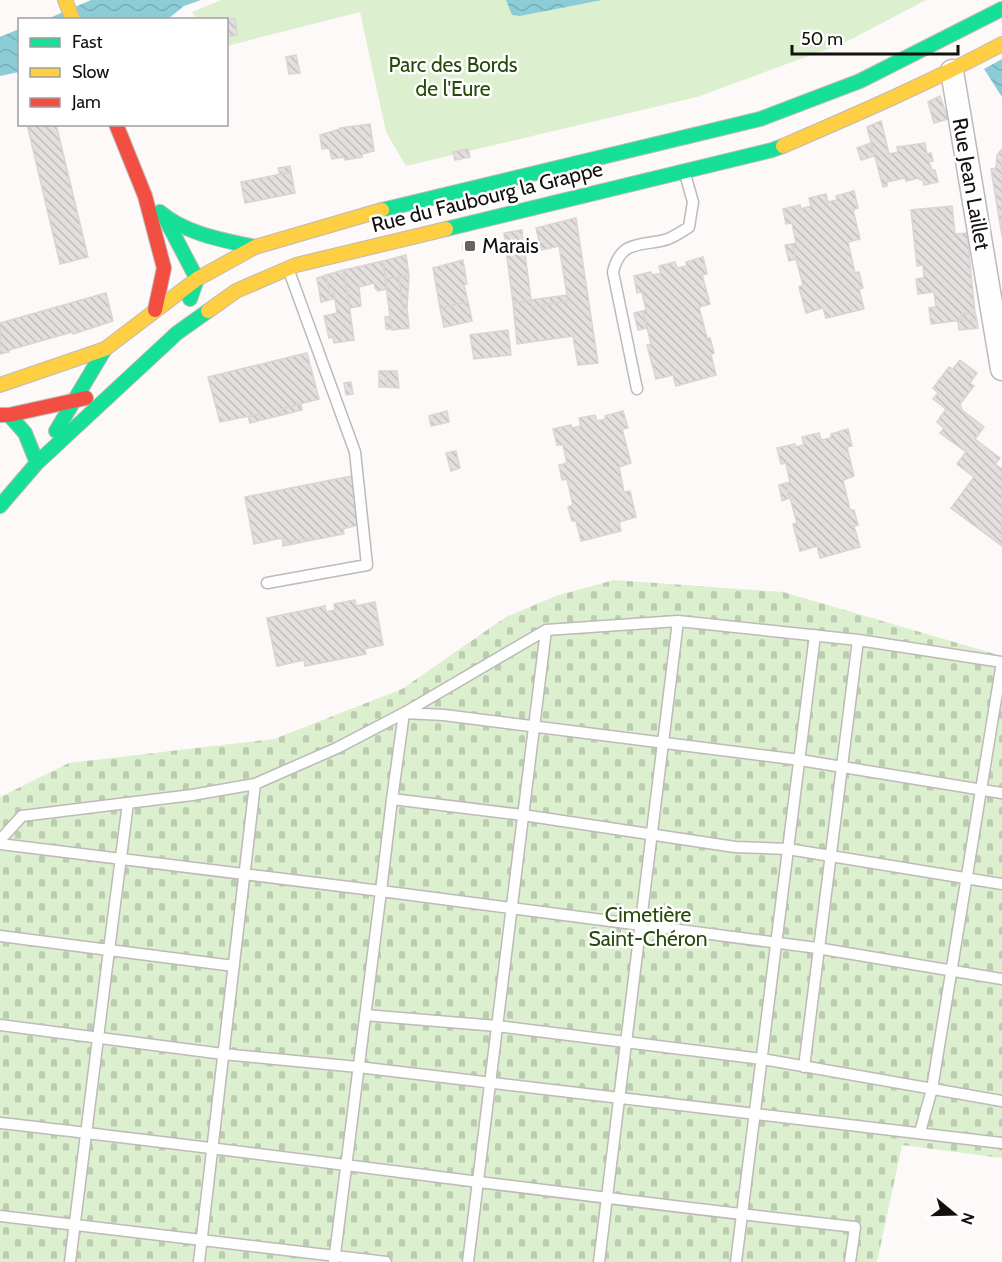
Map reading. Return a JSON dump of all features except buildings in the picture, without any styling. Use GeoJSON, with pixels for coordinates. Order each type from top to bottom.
{"type":"FeatureCollection","features":[{"type":"Feature","properties":{"kind":"main road"},"geometry":{"type":"LineString","coordinates":[[65,0],[72,18]]}},
{"type":"Feature","properties":{"kind":"main road","name":"Rue du Faubourg la Grappe"},"geometry":{"type":"LineString","coordinates":[[0,385],[105,349],[197,279],[255,247],[350,218],[760,119],[860,81],[1002,9]]}},
{"type":"Feature","properties":{"kind":"main road","name":"Rue du Faubourg la Grappe"},"geometry":{"type":"LineString","coordinates":[[37,463],[177,333],[236,291],[288,268],[772,150],[868,110],[952,71],[1002,44]]}},
{"type":"Feature","properties":{"kind":"main road"},"geometry":{"type":"LineString","coordinates":[[117,126],[173,271],[155,310]]}},
{"type":"Feature","properties":{"kind":"main road"},"geometry":{"type":"LineString","coordinates":[[145,196],[165,218],[197,279],[177,333]]}},
{"type":"Feature","properties":{"kind":"main road"},"geometry":{"type":"LineString","coordinates":[[165,218],[198,232],[255,247]]}},
{"type":"Feature","properties":{"kind":"main road"},"geometry":{"type":"LineString","coordinates":[[173,271],[236,291]]}},
{"type":"Feature","properties":{"kind":"main road"},"geometry":{"type":"LineString","coordinates":[[0,506],[37,463],[105,349]]}},
{"type":"Feature","properties":{"kind":"main road"},"geometry":{"type":"LineString","coordinates":[[4,415],[113,392]]}},
{"type":"Feature","properties":{"kind":"main road"},"geometry":{"type":"LineString","coordinates":[[4,415],[25,433],[37,463]]}},
{"type":"Feature","properties":{"kind":"street","name":"Rue Jean Laillet"},"geometry":{"type":"LineString","coordinates":[[952,71],[1002,369]]}},
{"type":"Feature","properties":{"kind":"lane"},"geometry":{"type":"LineString","coordinates":[[637,389],[613,272],[615,261],[623,251],[634,245],[669,238],[688,227],[693,202],[684,171]]}},
{"type":"Feature","properties":{"kind":"lane"},"geometry":{"type":"LineString","coordinates":[[267,583],[367,565],[355,452],[288,268]]}},
{"type":"Feature","properties":{"kind":"lane"},"geometry":{"type":"LineString","coordinates":[[599,1262],[678,621]]}},
{"type":"Feature","properties":{"kind":"lane"},"geometry":{"type":"LineString","coordinates":[[0,842],[22,816],[255,784],[337,748],[404,713],[546,630],[678,621],[858,640],[1002,662],[932,1089],[920,1132]]}},
{"type":"Feature","properties":{"kind":"lane"},"geometry":{"type":"LineString","coordinates":[[468,1262],[546,630]]}},
{"type":"Feature","properties":{"kind":"lane"},"geometry":{"type":"LineString","coordinates":[[736,1262],[815,635]]}},
{"type":"Feature","properties":{"kind":"lane"},"geometry":{"type":"LineString","coordinates":[[804,1067],[858,640]]}},
{"type":"Feature","properties":{"kind":"lane"},"geometry":{"type":"LineString","coordinates":[[404,713],[536,725],[800,760],[1002,793]]}},
{"type":"Feature","properties":{"kind":"lane"},"geometry":{"type":"LineString","coordinates":[[334,1258],[404,713]]}},
{"type":"Feature","properties":{"kind":"lane"},"geometry":{"type":"LineString","coordinates":[[199,1262],[255,784]]}},
{"type":"Feature","properties":{"kind":"lane"},"geometry":{"type":"LineString","coordinates":[[392,799],[523,815],[735,847],[789,849],[1002,884]]}},
{"type":"Feature","properties":{"kind":"lane"},"geometry":{"type":"LineString","coordinates":[[70,1262],[128,803]]}},
{"type":"Feature","properties":{"kind":"lane"},"geometry":{"type":"LineString","coordinates":[[0,842],[777,942],[1002,979]]}},
{"type":"Feature","properties":{"kind":"lane"},"geometry":{"type":"LineString","coordinates":[[0,936],[234,966]]}},
{"type":"Feature","properties":{"kind":"lane"},"geometry":{"type":"LineString","coordinates":[[365,1015],[497,1026],[762,1059],[1002,1101]]}},
{"type":"Feature","properties":{"kind":"lane"},"geometry":{"type":"LineString","coordinates":[[0,1025],[223,1054],[358,1067],[1002,1143]]}},
{"type":"Feature","properties":{"kind":"lane"},"geometry":{"type":"LineString","coordinates":[[0,1123],[855,1227],[850,1262]]}},
{"type":"Feature","properties":{"kind":"lane"},"geometry":{"type":"LineString","coordinates":[[0,1216],[334,1258],[386,1262]]}},
{"type":"Feature","properties":{"kind":"green space","name":"Parc des Bords de l'Eure"},"geometry":{"type":"Polygon","coordinates":[[[221,0],[926,0],[844,43],[697,97],[406,166],[386,132],[360,12],[228,46],[228,18],[196,18],[192,12],[221,0]]]}},
{"type":"Feature","properties":{"kind":"green space","name":"Cimetière Saint-Chéron"},"geometry":{"type":"Polygon","coordinates":[[[614,580],[783,592],[1002,656],[1002,1158],[902,1145],[877,1262],[0,1262],[0,797],[69,763],[274,739],[402,689],[506,617],[556,596],[614,580]]]}},
{"type":"Feature","properties":{"kind":"water"},"geometry":{"type":"Polygon","coordinates":[[[91,0],[201,0],[184,6],[169,18],[50,18],[91,0]]]}},
{"type":"Feature","properties":{"kind":"water"},"geometry":{"type":"Polygon","coordinates":[[[506,0],[602,0],[520,16],[512,15],[506,0]]]}},
{"type":"Feature","properties":{"kind":"water"},"geometry":{"type":"Polygon","coordinates":[[[18,29],[18,72],[0,76],[0,37],[18,29]]]}},
{"type":"Feature","properties":{"kind":"water"},"geometry":{"type":"Polygon","coordinates":[[[1002,59],[1002,97],[984,69],[1002,59]]]}},
{"type":"Feature","properties":{"kind":"traffic: fast"},"geometry":{"type":"LineString","coordinates":[[382,210],[760,119],[860,81],[1002,9]]}},
{"type":"Feature","properties":{"kind":"traffic: fast"},"geometry":{"type":"LineString","coordinates":[[446,229],[783,146]]}},
{"type":"Feature","properties":{"kind":"traffic: fast"},"geometry":{"type":"LineString","coordinates":[[160,212],[170,220],[193,231],[255,247]]}},
{"type":"Feature","properties":{"kind":"traffic: fast"},"geometry":{"type":"LineString","coordinates":[[165,218],[197,279],[190,299]]}},
{"type":"Feature","properties":{"kind":"traffic: fast"},"geometry":{"type":"LineString","coordinates":[[0,506],[37,463],[177,333],[208,311]]}},
{"type":"Feature","properties":{"kind":"traffic: fast"},"geometry":{"type":"LineString","coordinates":[[56,431],[105,349]]}},
{"type":"Feature","properties":{"kind":"traffic: fast"},"geometry":{"type":"LineString","coordinates":[[9,415],[25,433],[37,463]]}},
{"type":"Feature","properties":{"kind":"traffic: slow"},"geometry":{"type":"LineString","coordinates":[[65,0],[72,18]]}},
{"type":"Feature","properties":{"kind":"traffic: slow"},"geometry":{"type":"LineString","coordinates":[[783,146],[921,85],[1002,44]]}},
{"type":"Feature","properties":{"kind":"traffic: slow"},"geometry":{"type":"LineString","coordinates":[[0,385],[105,349],[197,279],[255,247],[382,210]]}},
{"type":"Feature","properties":{"kind":"traffic: slow"},"geometry":{"type":"LineString","coordinates":[[208,311],[236,291],[296,265],[446,229]]}},
{"type":"Feature","properties":{"kind":"traffic: jam"},"geometry":{"type":"LineString","coordinates":[[117,126],[145,196],[164,268],[155,310]]}},
{"type":"Feature","properties":{"kind":"traffic: jam"},"geometry":{"type":"LineString","coordinates":[[0,415],[86,398]]}},
{"type":"Feature","properties":{"kind":"place","name":"Marais"},"geometry":{"type":"Point","coordinates":[470,246]}}]}
